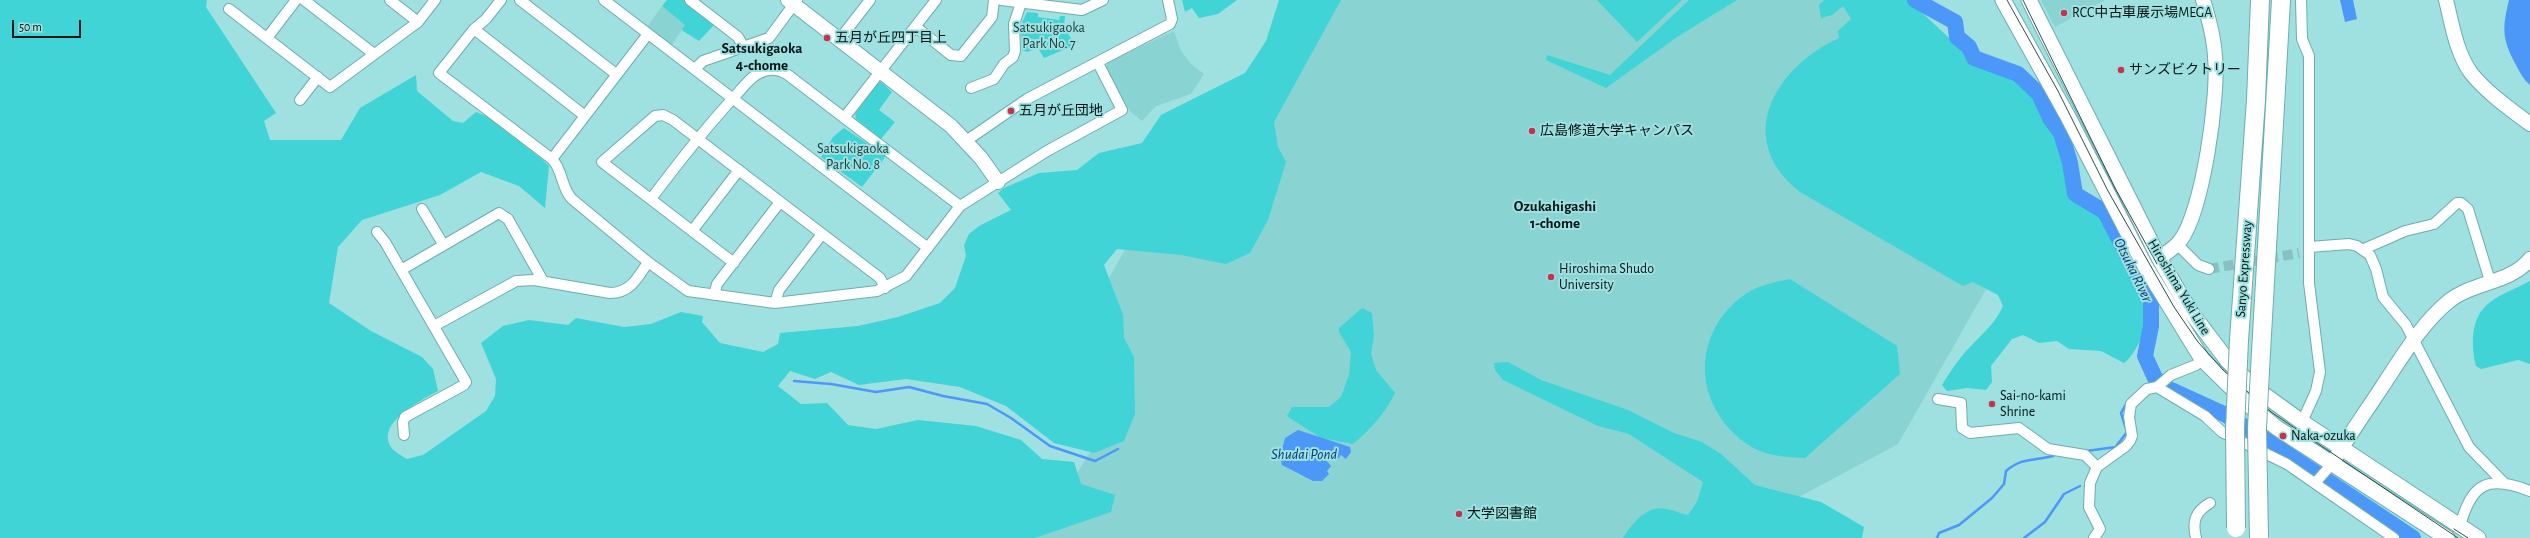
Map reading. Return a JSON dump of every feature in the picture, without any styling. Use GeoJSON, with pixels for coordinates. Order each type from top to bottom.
{"type":"FeatureCollection","features":[{"type":"Feature","properties":{"kind":"highway","name":"Sanyo Expressway"},"geometry":{"type":"LineString","coordinates":[[2236,533],[2235,428],[2239,340],[2256,100],[2260,0]]}},
{"type":"Feature","properties":{"kind":"highway","name":"Sanyo Expressway"},"geometry":{"type":"LineString","coordinates":[[2258,538],[2257,428],[2281,0]]}},
{"type":"Feature","properties":{"kind":"main road","name":"Hiroshima Yuki Line"},"geometry":{"type":"LineString","coordinates":[[2003,0],[2067,115],[2144,266],[2202,359],[2250,406],[2329,466],[2447,538]]}},
{"type":"Feature","properties":{"kind":"main road","name":"Hiroshima Yuki Line"},"geometry":{"type":"LineString","coordinates":[[2029,0],[2159,258],[2190,311],[2227,360],[2252,386],[2302,422],[2478,538]]}},
{"type":"Feature","properties":{"kind":"street"},"geometry":{"type":"LineString","coordinates":[[267,38],[296,0]]}},
{"type":"Feature","properties":{"kind":"street"},"geometry":{"type":"LineString","coordinates":[[304,0],[374,54]]}},
{"type":"Feature","properties":{"kind":"street"},"geometry":{"type":"LineString","coordinates":[[390,0],[418,22]]}},
{"type":"Feature","properties":{"kind":"street"},"geometry":{"type":"LineString","coordinates":[[229,9],[330,87],[418,22],[435,0]]}},
{"type":"Feature","properties":{"kind":"street"},"geometry":{"type":"LineString","coordinates":[[500,0],[486,19],[474,29],[439,73],[552,159],[558,166],[565,189],[572,199],[648,262],[688,291],[775,303],[885,288],[906,276],[960,206],[1047,151],[1122,110],[1098,63]]}},
{"type":"Feature","properties":{"kind":"street"},"geometry":{"type":"LineString","coordinates":[[520,0],[616,74]]}},
{"type":"Feature","properties":{"kind":"street"},"geometry":{"type":"LineString","coordinates":[[604,0],[928,248]]}},
{"type":"Feature","properties":{"kind":"street"},"geometry":{"type":"LineString","coordinates":[[690,0],[738,37],[742,46]]}},
{"type":"Feature","properties":{"kind":"street"},"geometry":{"type":"LineString","coordinates":[[839,40],[870,0]]}},
{"type":"Feature","properties":{"kind":"street"},"geometry":{"type":"LineString","coordinates":[[844,118],[936,0]]}},
{"type":"Feature","properties":{"kind":"street"},"geometry":{"type":"LineString","coordinates":[[916,27],[951,55],[961,56],[992,17],[994,0]]}},
{"type":"Feature","properties":{"kind":"street"},"geometry":{"type":"LineString","coordinates":[[1001,0],[1021,1],[1082,10],[1090,3],[1102,0]]}},
{"type":"Feature","properties":{"kind":"street"},"geometry":{"type":"LineString","coordinates":[[966,141],[1027,99],[1170,24],[1172,19],[1168,0]]}},
{"type":"Feature","properties":{"kind":"street"},"geometry":{"type":"LineString","coordinates":[[2159,258],[2177,244],[2191,224],[2201,190],[2215,92],[2215,58],[2211,26],[2203,0]]}},
{"type":"Feature","properties":{"kind":"street"},"geometry":{"type":"LineString","coordinates":[[2301,0],[2302,39],[2309,56],[2309,284],[2320,372],[2316,391],[2302,422]]}},
{"type":"Feature","properties":{"kind":"street"},"geometry":{"type":"LineString","coordinates":[[2446,0],[2455,36],[2471,73],[2490,92],[2530,124]]}},
{"type":"Feature","properties":{"kind":"street"},"geometry":{"type":"LineString","coordinates":[[2451,0],[2455,36]]}},
{"type":"Feature","properties":{"kind":"street"},"geometry":{"type":"LineString","coordinates":[[695,69],[703,61],[768,38],[793,1],[839,40],[943,120],[966,141],[998,182]]}},
{"type":"Feature","properties":{"kind":"street"},"geometry":{"type":"LineString","coordinates":[[971,88],[994,79],[1004,64],[1013,57],[1015,51],[1014,24],[1021,1]]}},
{"type":"Feature","properties":{"kind":"street"},"geometry":{"type":"LineString","coordinates":[[474,29],[585,116]]}},
{"type":"Feature","properties":{"kind":"street"},"geometry":{"type":"LineString","coordinates":[[552,159],[648,34]]}},
{"type":"Feature","properties":{"kind":"street"},"geometry":{"type":"LineString","coordinates":[[651,199],[697,138],[733,98],[760,72],[778,70],[960,206]]}},
{"type":"Feature","properties":{"kind":"street"},"geometry":{"type":"LineString","coordinates":[[300,100],[318,77]]}},
{"type":"Feature","properties":{"kind":"street"},"geometry":{"type":"LineString","coordinates":[[734,263],[602,162],[658,115],[670,118],[697,138],[880,278],[885,288]]}},
{"type":"Feature","properties":{"kind":"street"},"geometry":{"type":"LineString","coordinates":[[692,231],[738,170]]}},
{"type":"Feature","properties":{"kind":"street"},"geometry":{"type":"LineString","coordinates":[[714,295],[718,284],[780,202]]}},
{"type":"Feature","properties":{"kind":"street"},"geometry":{"type":"LineString","coordinates":[[2364,250],[2405,231],[2434,224],[2457,203],[2461,203],[2468,209],[2490,282]]}},
{"type":"Feature","properties":{"kind":"street"},"geometry":{"type":"LineString","coordinates":[[422,208],[443,244]]}},
{"type":"Feature","properties":{"kind":"street"},"geometry":{"type":"LineString","coordinates":[[401,270],[496,214],[502,214],[508,219],[543,281]]}},
{"type":"Feature","properties":{"kind":"street"},"geometry":{"type":"LineString","coordinates":[[377,232],[434,326],[466,384],[405,417],[403,422],[404,435]]}},
{"type":"Feature","properties":{"kind":"street"},"geometry":{"type":"LineString","coordinates":[[775,303],[779,290],[822,234]]}},
{"type":"Feature","properties":{"kind":"street"},"geometry":{"type":"LineString","coordinates":[[2177,244],[2198,265],[2209,269]]}},
{"type":"Feature","properties":{"kind":"street"},"geometry":{"type":"LineString","coordinates":[[2299,253],[2309,249],[2349,244],[2364,250],[2374,261],[2383,297],[2401,318],[2414,340],[2469,446],[2503,482]]}},
{"type":"Feature","properties":{"kind":"street"},"geometry":{"type":"LineString","coordinates":[[2317,481],[2329,466],[2414,340],[2434,315],[2451,300],[2511,274],[2530,259]]}},
{"type":"Feature","properties":{"kind":"street"},"geometry":{"type":"LineString","coordinates":[[434,326],[507,285],[526,280],[543,281],[614,293],[630,287],[648,262]]}},
{"type":"Feature","properties":{"kind":"street"},"geometry":{"type":"LineString","coordinates":[[2094,538],[2100,529],[2089,507],[2090,483],[2097,467],[2126,446],[2130,441],[2132,436],[2129,417],[2131,404],[2147,389],[2158,387],[2170,375],[2196,365],[2202,359]]}},
{"type":"Feature","properties":{"kind":"street"},"geometry":{"type":"LineString","coordinates":[[2158,387],[2205,416],[2222,432],[2287,464],[2317,481],[2394,538]]}},
{"type":"Feature","properties":{"kind":"street"},"geometry":{"type":"LineString","coordinates":[[1938,399],[1961,403],[1962,428],[1970,433],[2019,428],[2048,449],[2085,455],[2097,467]]}},
{"type":"Feature","properties":{"kind":"street"},"geometry":{"type":"LineString","coordinates":[[2460,526],[2473,494],[2489,483],[2503,482],[2530,491]]}},
{"type":"Feature","properties":{"kind":"street"},"geometry":{"type":"LineString","coordinates":[[2196,538],[2194,520],[2199,509],[2210,503]]}},
{"type":"Feature","properties":{"kind":"shaded area","name":"Hiroshima Shudo University"},"geometry":{"type":"Polygon","coordinates":[[[1333,0],[1882,0],[2052,173],[1898,444],[1722,538],[1036,538],[1121,403],[1098,298],[1132,237],[1258,142],[1333,0]]]}},
{"type":"Feature","properties":{"kind":"shaded area","name":"RCC中古車展示場MEGA"},"geometry":{"type":"Polygon","coordinates":[[[2041,0],[2105,0],[2055,27],[2041,0]]]}},
{"type":"Feature","properties":{"kind":"shaded area"},"geometry":{"type":"Polygon","coordinates":[[[662,6],[685,25],[671,46],[647,27],[662,6]]]}},
{"type":"Feature","properties":{"kind":"shaded area"},"geometry":{"type":"Polygon","coordinates":[[[1174,31],[1181,51],[1191,64],[1204,74],[1191,94],[1156,106],[1142,121],[1130,111],[1106,68],[1108,62],[1174,31]]]}},
{"type":"Feature","properties":{"kind":"green space"},"geometry":{"type":"Polygon","coordinates":[[[0,0],[207,0],[206,7],[276,113],[264,121],[270,140],[341,140],[360,108],[416,75],[417,91],[453,121],[463,123],[476,112],[488,117],[549,166],[545,208],[519,186],[481,172],[440,195],[362,220],[338,247],[329,303],[371,331],[422,357],[433,369],[438,391],[415,404],[398,417],[388,432],[390,446],[401,456],[407,459],[423,455],[486,411],[495,396],[496,379],[481,343],[503,326],[529,320],[568,325],[576,318],[624,327],[651,324],[681,312],[703,316],[702,322],[720,343],[763,352],[778,344],[780,333],[858,326],[898,317],[940,303],[955,288],[966,256],[964,245],[969,234],[979,226],[1011,210],[998,193],[1004,188],[1039,173],[1077,170],[1099,153],[1142,143],[1161,115],[1245,73],[1266,41],[1279,0],[1341,0],[1274,122],[1278,147],[1286,162],[1268,220],[1250,253],[1226,264],[1181,255],[1117,249],[1104,265],[1123,315],[1124,338],[1134,357],[1135,414],[1124,441],[1094,453],[1054,443],[1006,406],[960,387],[906,379],[859,385],[831,372],[815,379],[790,371],[778,386],[801,404],[827,403],[848,425],[876,429],[918,420],[976,426],[1021,440],[1042,459],[1074,462],[1081,484],[1115,495],[1111,512],[1035,538],[0,538],[0,0]]]}},
{"type":"Feature","properties":{"kind":"green space"},"geometry":{"type":"Polygon","coordinates":[[[667,0],[684,0],[715,24],[699,41],[683,31],[682,29],[685,25],[662,6],[667,0]]]}},
{"type":"Feature","properties":{"kind":"green space"},"geometry":{"type":"Polygon","coordinates":[[[1182,0],[1237,0],[1218,14],[1199,18],[1192,8],[1185,12],[1182,0]]]}},
{"type":"Feature","properties":{"kind":"green space"},"geometry":{"type":"Polygon","coordinates":[[[1597,0],[1682,0],[1637,42],[1597,0]]]}},
{"type":"Feature","properties":{"kind":"green space"},"geometry":{"type":"Polygon","coordinates":[[[1689,0],[1737,0],[1677,37],[1606,88],[1546,60],[1547,55],[1610,75],[1689,0]]]}},
{"type":"Feature","properties":{"kind":"green space"},"geometry":{"type":"Polygon","coordinates":[[[1824,0],[1911,0],[1915,6],[1977,64],[1999,70],[2021,80],[2037,99],[2061,145],[2074,200],[2092,207],[2102,213],[2127,260],[2145,304],[2147,317],[2144,332],[2133,354],[2124,363],[2101,351],[2069,349],[2057,341],[2039,343],[2023,335],[2012,339],[1991,366],[1992,382],[1986,390],[1967,388],[1947,391],[1942,385],[1962,356],[1988,328],[2000,312],[2003,306],[1998,295],[1973,282],[1963,286],[1800,192],[1780,171],[1769,150],[1766,128],[1770,106],[1780,86],[1796,67],[1816,51],[1839,38],[1838,31],[1851,19],[1843,6],[1832,15],[1821,18],[1819,5],[1824,0]]]}},
{"type":"Feature","properties":{"kind":"green space","name":"Satsukigaoka Park No. 7"},"geometry":{"type":"Polygon","coordinates":[[[1027,12],[1038,13],[1038,17],[1059,20],[1060,16],[1065,16],[1064,27],[1075,45],[1044,58],[1038,48],[1027,52],[1022,50],[1021,25],[1027,12]]]}},
{"type":"Feature","properties":{"kind":"green space"},"geometry":{"type":"Polygon","coordinates":[[[881,82],[892,92],[879,110],[895,122],[881,139],[856,119],[855,114],[877,84],[881,82]]]}},
{"type":"Feature","properties":{"kind":"green space","name":"Satsukigaoka Park No. 8"},"geometry":{"type":"Polygon","coordinates":[[[844,128],[886,156],[862,187],[821,157],[833,137],[844,128]]]}},
{"type":"Feature","properties":{"kind":"green space"},"geometry":{"type":"Polygon","coordinates":[[[1790,279],[1897,346],[1900,374],[1805,458],[1766,453],[1753,448],[1740,439],[1724,423],[1716,410],[1709,394],[1706,378],[1705,362],[1708,346],[1722,316],[1733,304],[1752,290],[1768,284],[1790,279]]]}},
{"type":"Feature","properties":{"kind":"green space"},"geometry":{"type":"Polygon","coordinates":[[[2530,281],[2530,364],[2518,360],[2481,369],[2476,366],[2473,349],[2475,324],[2478,316],[2493,300],[2530,281]]]}},
{"type":"Feature","properties":{"kind":"green space"},"geometry":{"type":"Polygon","coordinates":[[[1362,308],[1372,313],[1374,336],[1371,354],[1376,370],[1395,393],[1377,420],[1366,433],[1353,444],[1321,438],[1287,416],[1292,407],[1329,407],[1341,397],[1349,375],[1351,352],[1339,332],[1339,328],[1362,308]]]}},
{"type":"Feature","properties":{"kind":"green space"},"geometry":{"type":"Polygon","coordinates":[[[1508,362],[1541,380],[1628,410],[1674,433],[1702,442],[1721,454],[1755,485],[1821,502],[1864,527],[1862,538],[1623,538],[1631,526],[1641,516],[1653,509],[1667,509],[1688,515],[1697,502],[1703,482],[1629,434],[1598,426],[1503,380],[1495,370],[1494,363],[1508,362]]]}},
{"type":"Feature","properties":{"kind":"water"},"geometry":{"type":"Polygon","coordinates":[[[2340,0],[2353,0],[2357,19],[2345,22],[2340,0]]]}},
{"type":"Feature","properties":{"kind":"water"},"geometry":{"type":"Polygon","coordinates":[[[2509,0],[2530,0],[2530,85],[2519,71],[2511,56],[2506,41],[2504,26],[2509,0]]]}},
{"type":"Feature","properties":{"kind":"water","name":"Shudai Pond"},"geometry":{"type":"Polygon","coordinates":[[[1298,430],[1350,447],[1351,452],[1346,459],[1341,455],[1337,460],[1331,455],[1326,460],[1331,466],[1327,471],[1329,474],[1322,481],[1313,481],[1282,465],[1280,457],[1285,438],[1298,430]]]}},
{"type":"Feature","properties":{"kind":"waterway","name":"Otsuka River"},"geometry":{"type":"LineString","coordinates":[[1915,0],[1955,22],[1957,37],[1969,47],[1974,58],[2018,74],[2039,94],[2050,118],[2061,133],[2070,163],[2075,194],[2105,212],[2151,301],[2151,326],[2145,356],[2155,378],[2169,389],[2226,415],[2413,538]]}},
{"type":"Feature","properties":{"kind":"waterway"},"geometry":{"type":"LineString","coordinates":[[2149,384],[2158,380]]}},
{"type":"Feature","properties":{"kind":"waterway"},"geometry":{"type":"LineString","coordinates":[[794,381],[831,384],[876,392],[909,387],[943,396],[987,404],[1011,418],[1050,446],[1095,461],[1118,449]]}},
{"type":"Feature","properties":{"kind":"waterway"},"geometry":{"type":"LineString","coordinates":[[2114,449],[2127,432],[2121,413],[2128,401]]}},
{"type":"Feature","properties":{"kind":"waterway"},"geometry":{"type":"LineString","coordinates":[[2086,451],[2116,447]]}},
{"type":"Feature","properties":{"kind":"waterway"},"geometry":{"type":"LineString","coordinates":[[1937,538],[1939,533],[1959,525],[1992,498],[2004,484],[2006,471],[2017,463],[2053,456]]}},
{"type":"Feature","properties":{"kind":"waterway"},"geometry":{"type":"LineString","coordinates":[[2024,538],[2045,522],[2064,494],[2080,486]]}},
{"type":"Feature","properties":{"kind":"tunnel"},"geometry":{"type":"LineString","coordinates":[[2209,269],[2299,253]]}},
{"type":"Feature","properties":{"kind":"tram line"},"geometry":{"type":"LineString","coordinates":[[2007,0],[2058,91],[2108,191],[2174,307],[2198,342],[2223,370],[2271,412],[2458,538]]}},
{"type":"Feature","properties":{"kind":"tram line"},"geometry":{"type":"LineString","coordinates":[[2023,0],[2115,188],[2157,264]]}},
{"type":"Feature","properties":{"kind":"tram line"},"geometry":{"type":"LineString","coordinates":[[2454,529],[2468,538]]}},
{"type":"Feature","properties":{"kind":"place","name":"RCC中古車展示場MEGA"},"geometry":{"type":"Point","coordinates":[2064,13]}},
{"type":"Feature","properties":{"kind":"place","name":"五月が丘四丁目上"},"geometry":{"type":"Point","coordinates":[827,38]}},
{"type":"Feature","properties":{"kind":"place","name":"サンズビクトリー"},"geometry":{"type":"Point","coordinates":[2121,70]}},
{"type":"Feature","properties":{"kind":"place","name":"五月が丘団地"},"geometry":{"type":"Point","coordinates":[1011,111]}},
{"type":"Feature","properties":{"kind":"place","name":"広島修道大学キャンパス"},"geometry":{"type":"Point","coordinates":[1532,131]}},
{"type":"Feature","properties":{"kind":"place","name":"Hiroshima Shudo University"},"geometry":{"type":"Point","coordinates":[1551,277]}},
{"type":"Feature","properties":{"kind":"place","name":"Sai-no-kami Shrine"},"geometry":{"type":"Point","coordinates":[1992,404]}},
{"type":"Feature","properties":{"kind":"place","name":"Naka-ozuka"},"geometry":{"type":"Point","coordinates":[2283,436]}},
{"type":"Feature","properties":{"kind":"place","name":"大学図書館"},"geometry":{"type":"Point","coordinates":[1459,514]}},
{"type":"Feature","properties":{"kind":"district","name":"Satsukigaoka 4-chome"},"geometry":{"type":"Point","coordinates":[762,56]}},
{"type":"Feature","properties":{"kind":"district","name":"Ozukahigashi 1-chome"},"geometry":{"type":"Point","coordinates":[1555,214]}}]}
